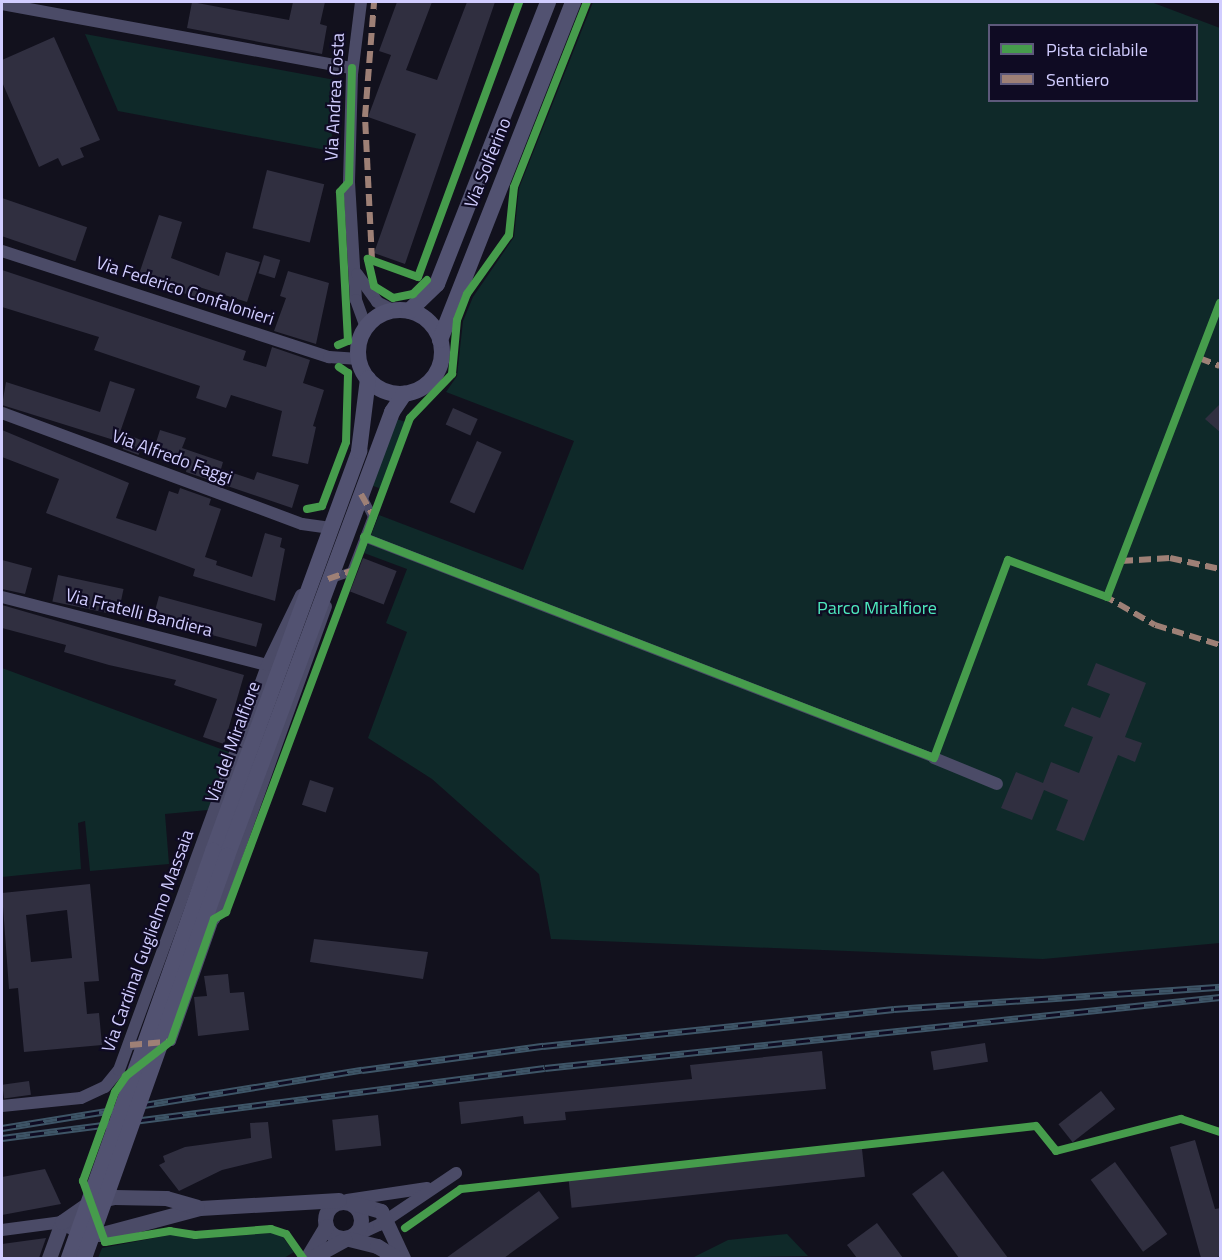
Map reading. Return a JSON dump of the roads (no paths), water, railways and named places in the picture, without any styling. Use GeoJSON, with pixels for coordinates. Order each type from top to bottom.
{"type":"FeatureCollection","features":[{"type":"Feature","properties":{"kind":"main road","name":"Via Solferino"},"geometry":{"type":"LineString","coordinates":[[402,311],[437,284],[548,2]]}},
{"type":"Feature","properties":{"kind":"main road","name":"Via Solferino"},"geometry":{"type":"LineString","coordinates":[[440,340],[573,2]]}},
{"type":"Feature","properties":{"kind":"main road"},"geometry":{"type":"LineString","coordinates":[[402,311],[429,321],[440,340],[441,358],[435,375],[427,384],[404,394],[384,390],[368,379],[359,359],[366,328],[402,311]]}},
{"type":"Feature","properties":{"kind":"main road","name":"Via del Miralfiore"},"geometry":{"type":"LineString","coordinates":[[322,577],[331,528],[363,434],[368,379]]}},
{"type":"Feature","properties":{"kind":"main road","name":"Via del Miralfiore"},"geometry":{"type":"LineString","coordinates":[[127,1116],[220,853],[322,577],[361,494],[392,412],[404,394]]}},
{"type":"Feature","properties":{"kind":"main road"},"geometry":{"type":"LineString","coordinates":[[69,1258],[127,1116]]}},
{"type":"Feature","properties":{"kind":"main road"},"geometry":{"type":"LineString","coordinates":[[84,1258],[127,1116]]}},
{"type":"Feature","properties":{"kind":"street","name":"Via Andrea Costa"},"geometry":{"type":"LineString","coordinates":[[361,2],[352,69],[349,173],[356,300],[366,328]]}},
{"type":"Feature","properties":{"kind":"street"},"geometry":{"type":"LineString","coordinates":[[2,4],[352,69]]}},
{"type":"Feature","properties":{"kind":"street","name":"Via Federico Confalonieri"},"geometry":{"type":"LineString","coordinates":[[2,251],[329,357],[359,359]]}},
{"type":"Feature","properties":{"kind":"street","name":"Via Andrea Costa"},"geometry":{"type":"LineString","coordinates":[[354,268],[367,292],[402,311]]}},
{"type":"Feature","properties":{"kind":"street","name":"Via Alfredo Faggi"},"geometry":{"type":"LineString","coordinates":[[2,413],[302,524],[331,528]]}},
{"type":"Feature","properties":{"kind":"street"},"geometry":{"type":"LineString","coordinates":[[322,577],[351,571],[372,516],[361,494]]}},
{"type":"Feature","properties":{"kind":"street"},"geometry":{"type":"LineString","coordinates":[[364,537],[997,784]]}},
{"type":"Feature","properties":{"kind":"street","name":"Via Cardinal Guglielmo Massaia"},"geometry":{"type":"LineString","coordinates":[[2,1106],[81,1098],[105,1087],[130,1045],[267,665],[290,613],[322,577]]}},
{"type":"Feature","properties":{"kind":"street","name":"Via del Miralfiore"},"geometry":{"type":"LineString","coordinates":[[214,919],[323,622],[322,577]]}},
{"type":"Feature","properties":{"kind":"street","name":"Via Fratelli Bandiera"},"geometry":{"type":"LineString","coordinates":[[2,597],[267,665]]}},
{"type":"Feature","properties":{"kind":"street"},"geometry":{"type":"LineString","coordinates":[[130,1045],[171,1041],[214,919],[193,914],[185,894],[193,888],[225,889]]}},
{"type":"Feature","properties":{"kind":"street"},"geometry":{"type":"LineString","coordinates":[[309,1258],[387,1220],[456,1173]]}},
{"type":"Feature","properties":{"kind":"street"},"geometry":{"type":"LineString","coordinates":[[2,1230],[62,1222],[86,1234],[102,1234],[200,1208],[346,1201],[437,1185]]}},
{"type":"Feature","properties":{"kind":"street"},"geometry":{"type":"LineString","coordinates":[[49,1258],[62,1222],[75,1208],[114,1197],[165,1198],[200,1208]]}},
{"type":"Feature","properties":{"kind":"street"},"geometry":{"type":"LineString","coordinates":[[346,1201],[360,1220],[349,1238]]}},
{"type":"Feature","properties":{"kind":"street"},"geometry":{"type":"LineString","coordinates":[[309,1258],[326,1223],[328,1209],[346,1201],[376,1207],[387,1220],[403,1258]]}},
{"type":"Feature","properties":{"kind":"street"},"geometry":{"type":"LineString","coordinates":[[298,1204],[349,1238],[377,1246],[397,1258]]}},
{"type":"Feature","properties":{"kind":"railway"},"geometry":{"type":"LineString","coordinates":[[2,1128],[362,1070],[543,1046],[894,1009],[1220,987]]}},
{"type":"Feature","properties":{"kind":"railway"},"geometry":{"type":"LineString","coordinates":[[2,1138],[545,1068],[1220,997]]}},
{"type":"Feature","properties":{"kind":"park label","name":"Parco Miralfiore"},"geometry":{"type":"Point","coordinates":[877,608]}}]}
